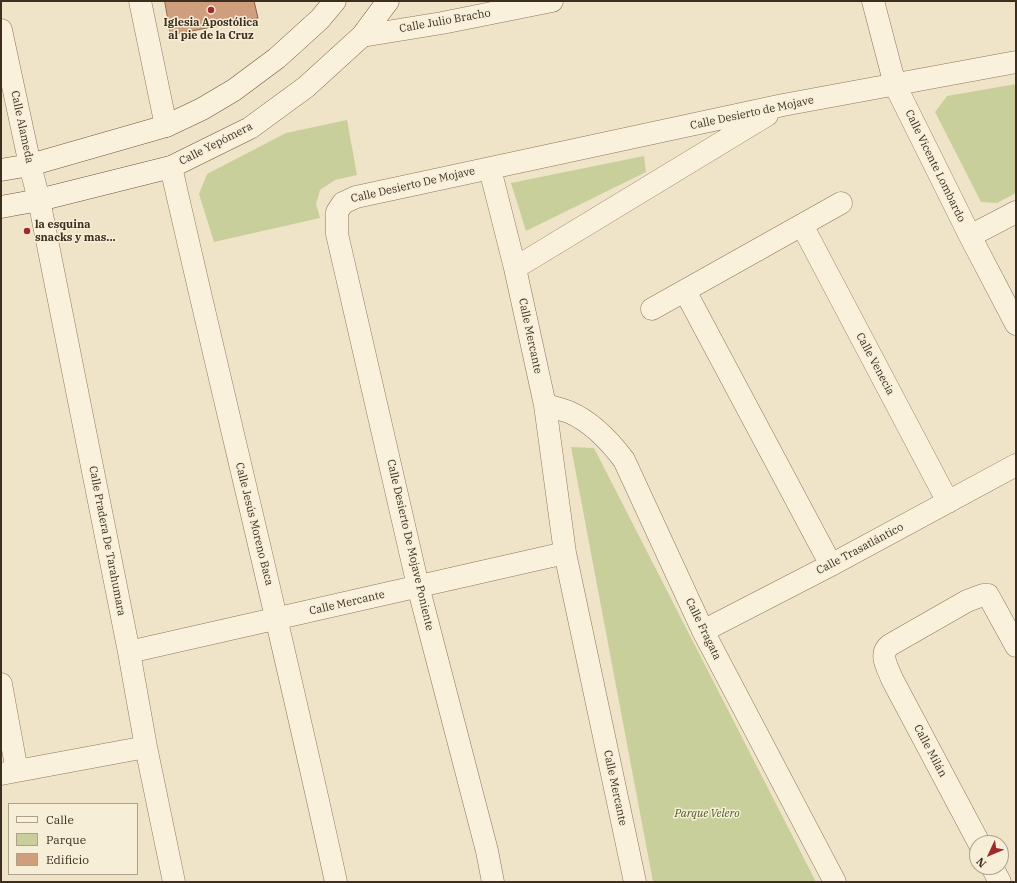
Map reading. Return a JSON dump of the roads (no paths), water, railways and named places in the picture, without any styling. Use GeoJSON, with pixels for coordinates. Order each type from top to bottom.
{"type":"FeatureCollection","features":[{"type":"Feature","properties":{"kind":"street"},"geometry":{"type":"LineString","coordinates":[[140,1],[166,126]]}},
{"type":"Feature","properties":{"kind":"street"},"geometry":{"type":"LineString","coordinates":[[1,170],[30,164],[166,126],[202,109],[234,90],[277,58],[320,19],[335,1]]}},
{"type":"Feature","properties":{"kind":"street","name":"Calle Yepómera"},"geometry":{"type":"LineString","coordinates":[[1,207],[40,200],[171,167],[250,128],[306,87],[362,36],[388,1]]}},
{"type":"Feature","properties":{"kind":"street","name":"Calle Julio Bracho"},"geometry":{"type":"LineString","coordinates":[[362,36],[442,23],[552,1]]}},
{"type":"Feature","properties":{"kind":"street","name":"Calle Vicente Lombardo"},"geometry":{"type":"LineString","coordinates":[[873,1],[895,85],[970,236],[1016,324]]}},
{"type":"Feature","properties":{"kind":"street","name":"Calle Alameda"},"geometry":{"type":"LineString","coordinates":[[1,30],[30,164],[40,200]]}},
{"type":"Feature","properties":{"kind":"street","name":"Calle Desierto de Mojave"},"geometry":{"type":"LineString","coordinates":[[490,169],[783,105],[1016,62]]}},
{"type":"Feature","properties":{"kind":"street"},"geometry":{"type":"LineString","coordinates":[[515,268],[783,105]]}},
{"type":"Feature","properties":{"kind":"street","name":"Calle Jesús Moreno Baca"},"geometry":{"type":"LineString","coordinates":[[171,167],[216,365],[277,620],[336,882]]}},
{"type":"Feature","properties":{"kind":"street","name":"Calle Desierto De Mojave"},"geometry":{"type":"LineString","coordinates":[[339,207],[347,200],[356,197],[490,169]]}},
{"type":"Feature","properties":{"kind":"street","name":"Calle Mercante"},"geometry":{"type":"LineString","coordinates":[[490,169],[515,268],[545,405],[565,553],[635,882]]}},
{"type":"Feature","properties":{"kind":"street","name":"Calle Pradera De Tarahumara"},"geometry":{"type":"LineString","coordinates":[[40,200],[129,652],[146,747],[174,882]]}},
{"type":"Feature","properties":{"kind":"street"},"geometry":{"type":"LineString","coordinates":[[652,309],[841,204]]}},
{"type":"Feature","properties":{"kind":"street","name":"Calle Desierto De Mojave Poniente"},"geometry":{"type":"LineString","coordinates":[[339,207],[337,212],[337,234],[418,586],[485,843],[493,882]]}},
{"type":"Feature","properties":{"kind":"street"},"geometry":{"type":"LineString","coordinates":[[970,236],[1016,212]]}},
{"type":"Feature","properties":{"kind":"street","name":"Calle Venecia"},"geometry":{"type":"LineString","coordinates":[[802,225],[948,502]]}},
{"type":"Feature","properties":{"kind":"street"},"geometry":{"type":"LineString","coordinates":[[686,291],[831,565]]}},
{"type":"Feature","properties":{"kind":"street","name":"Calle Fragata"},"geometry":{"type":"LineString","coordinates":[[545,405],[568,412],[588,422],[608,440],[624,460],[703,631],[834,882]]}},
{"type":"Feature","properties":{"kind":"street","name":"Calle Trasatlántico"},"geometry":{"type":"LineString","coordinates":[[703,631],[831,565],[1016,465]]}},
{"type":"Feature","properties":{"kind":"street","name":"Calle Mercante"},"geometry":{"type":"LineString","coordinates":[[129,652],[277,620],[565,553]]}},
{"type":"Feature","properties":{"kind":"street","name":"Calle Milán"},"geometry":{"type":"LineString","coordinates":[[975,835],[892,679],[884,658],[885,649],[967,601],[983,595],[988,595],[1016,646]]}},
{"type":"Feature","properties":{"kind":"street"},"geometry":{"type":"LineString","coordinates":[[1,684],[9,772],[146,747]]}},
{"type":"Feature","properties":{"kind":"place","name":"Iglesia Apostólica al pie de la Cruz"},"geometry":{"type":"Point","coordinates":[211,10]}},
{"type":"Feature","properties":{"kind":"place","name":"la esquina snacks y mas..."},"geometry":{"type":"Point","coordinates":[27,231]}},
{"type":"Feature","properties":{"kind":"park label","name":"Parque Velero"},"geometry":{"type":"Point","coordinates":[707,814]}}]}
